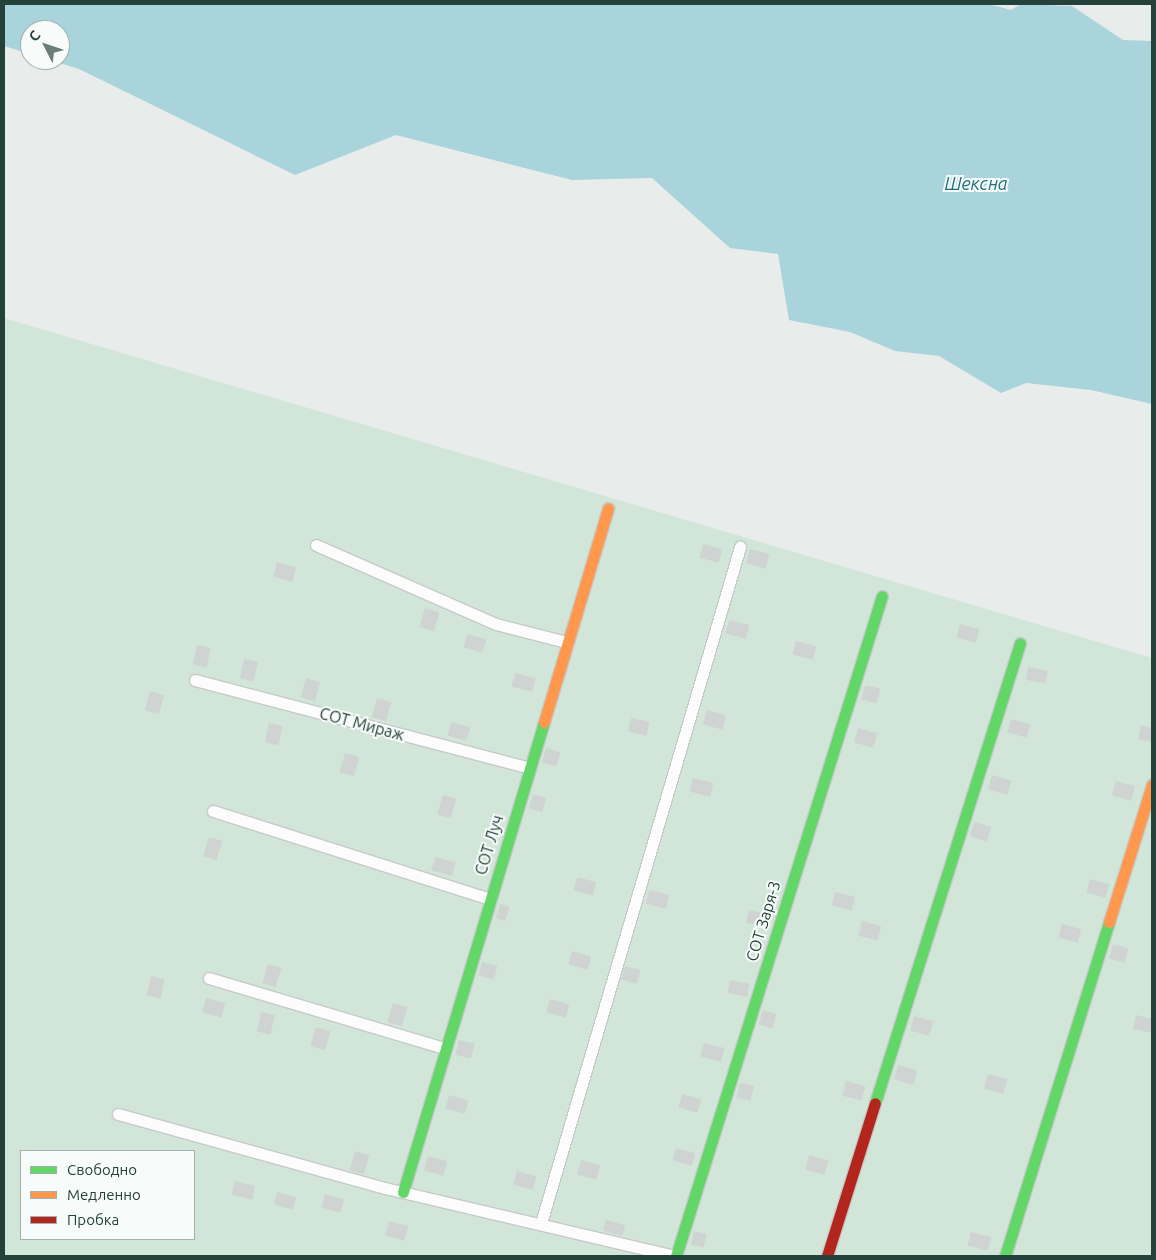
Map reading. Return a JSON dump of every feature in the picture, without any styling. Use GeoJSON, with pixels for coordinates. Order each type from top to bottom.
{"type":"FeatureCollection","features":[{"type":"Feature","properties":{"kind":"street","name":"СОТ Луч"},"geometry":{"type":"LineString","coordinates":[[403,1192],[444,1048],[608,508]]}},
{"type":"Feature","properties":{"kind":"street"},"geometry":{"type":"LineString","coordinates":[[316,545],[496,624],[566,642]]}},
{"type":"Feature","properties":{"kind":"street"},"geometry":{"type":"LineString","coordinates":[[541,1223],[740,547]]}},
{"type":"Feature","properties":{"kind":"street","name":"СОТ Заря-3"},"geometry":{"type":"LineString","coordinates":[[675,1256],[882,596]]}},
{"type":"Feature","properties":{"kind":"street"},"geometry":{"type":"LineString","coordinates":[[827,1256],[1020,643]]}},
{"type":"Feature","properties":{"kind":"street","name":"СОТ Мираж"},"geometry":{"type":"LineString","coordinates":[[195,680],[530,768]]}},
{"type":"Feature","properties":{"kind":"street"},"geometry":{"type":"LineString","coordinates":[[1005,1256],[1152,785]]}},
{"type":"Feature","properties":{"kind":"street"},"geometry":{"type":"LineString","coordinates":[[213,811],[490,899]]}},
{"type":"Feature","properties":{"kind":"street"},"geometry":{"type":"LineString","coordinates":[[209,978],[444,1048]]}},
{"type":"Feature","properties":{"kind":"street"},"geometry":{"type":"LineString","coordinates":[[118,1114],[403,1192],[675,1256]]}},
{"type":"Feature","properties":{"kind":"green space"},"geometry":{"type":"Polygon","coordinates":[[[4,318],[1152,658],[1152,1256],[4,1256],[4,318]]]}},
{"type":"Feature","properties":{"kind":"water","name":"Шексна"},"geometry":{"type":"Polygon","coordinates":[[[4,4],[989,4],[1011,10],[1021,4],[1072,6],[1123,40],[1152,41],[1152,404],[1091,390],[1026,383],[1001,393],[939,356],[895,351],[850,332],[789,320],[778,254],[730,248],[652,178],[572,180],[396,135],[295,175],[70,66],[70,20],[20,20],[20,51],[4,46],[4,4]]]}},
{"type":"Feature","properties":{"kind":"building"},"geometry":{"type":"Polygon","coordinates":[[[703,544],[722,549],[719,563],[699,558],[703,544]]]}},
{"type":"Feature","properties":{"kind":"building"},"geometry":{"type":"Polygon","coordinates":[[[750,549],[769,554],[765,569],[746,563],[750,549]]]}},
{"type":"Feature","properties":{"kind":"building"},"geometry":{"type":"Polygon","coordinates":[[[277,562],[296,567],[292,582],[273,576],[277,562]]]}},
{"type":"Feature","properties":{"kind":"building"},"geometry":{"type":"Polygon","coordinates":[[[425,608],[439,612],[434,631],[419,627],[425,608]]]}},
{"type":"Feature","properties":{"kind":"building"},"geometry":{"type":"Polygon","coordinates":[[[729,620],[749,625],[746,639],[726,634],[729,620]]]}},
{"type":"Feature","properties":{"kind":"building"},"geometry":{"type":"Polygon","coordinates":[[[960,624],[979,629],[976,643],[956,638],[960,624]]]}},
{"type":"Feature","properties":{"kind":"building"},"geometry":{"type":"Polygon","coordinates":[[[467,634],[486,639],[483,653],[463,648],[467,634]]]}},
{"type":"Feature","properties":{"kind":"building"},"geometry":{"type":"Polygon","coordinates":[[[796,641],[816,646],[813,660],[793,655],[796,641]]]}},
{"type":"Feature","properties":{"kind":"building"},"geometry":{"type":"Polygon","coordinates":[[[197,645],[211,648],[207,667],[193,665],[197,645]]]}},
{"type":"Feature","properties":{"kind":"building"},"geometry":{"type":"Polygon","coordinates":[[[244,659],[258,662],[254,681],[240,679],[244,659]]]}},
{"type":"Feature","properties":{"kind":"building"},"geometry":{"type":"Polygon","coordinates":[[[1028,667],[1048,671],[1045,684],[1026,680],[1028,667]]]}},
{"type":"Feature","properties":{"kind":"building"},"geometry":{"type":"Polygon","coordinates":[[[515,673],[535,678],[532,692],[512,687],[515,673]]]}},
{"type":"Feature","properties":{"kind":"building"},"geometry":{"type":"Polygon","coordinates":[[[306,678],[320,682],[315,701],[300,697],[306,678]]]}},
{"type":"Feature","properties":{"kind":"building"},"geometry":{"type":"Polygon","coordinates":[[[865,685],[881,689],[877,703],[861,700],[865,685]]]}},
{"type":"Feature","properties":{"kind":"building"},"geometry":{"type":"Polygon","coordinates":[[[150,691],[164,695],[159,714],[144,710],[150,691]]]}},
{"type":"Feature","properties":{"kind":"building"},"geometry":{"type":"Polygon","coordinates":[[[377,698],[391,702],[386,721],[371,717],[377,698]]]}},
{"type":"Feature","properties":{"kind":"building"},"geometry":{"type":"Polygon","coordinates":[[[707,710],[726,715],[722,730],[703,724],[707,710]]]}},
{"type":"Feature","properties":{"kind":"building"},"geometry":{"type":"Polygon","coordinates":[[[631,718],[650,722],[647,736],[628,732],[631,718]]]}},
{"type":"Feature","properties":{"kind":"building"},"geometry":{"type":"Polygon","coordinates":[[[1011,719],[1030,724],[1027,738],[1007,733],[1011,719]]]}},
{"type":"Feature","properties":{"kind":"building"},"geometry":{"type":"Polygon","coordinates":[[[451,722],[470,727],[467,741],[447,736],[451,722]]]}},
{"type":"Feature","properties":{"kind":"building"},"geometry":{"type":"Polygon","coordinates":[[[269,723],[283,726],[279,745],[265,743],[269,723]]]}},
{"type":"Feature","properties":{"kind":"building"},"geometry":{"type":"Polygon","coordinates":[[[1141,725],[1152,728],[1152,742],[1138,739],[1141,725]]]}},
{"type":"Feature","properties":{"kind":"building"},"geometry":{"type":"Polygon","coordinates":[[[858,728],[877,733],[873,748],[854,742],[858,728]]]}},
{"type":"Feature","properties":{"kind":"building"},"geometry":{"type":"Polygon","coordinates":[[[546,748],[560,752],[556,767],[542,762],[546,748]]]}},
{"type":"Feature","properties":{"kind":"building"},"geometry":{"type":"Polygon","coordinates":[[[345,753],[359,757],[354,776],[339,772],[345,753]]]}},
{"type":"Feature","properties":{"kind":"building"},"geometry":{"type":"Polygon","coordinates":[[[992,775],[1011,780],[1007,795],[988,789],[992,775]]]}},
{"type":"Feature","properties":{"kind":"building"},"geometry":{"type":"Polygon","coordinates":[[[693,778],[713,783],[710,797],[690,792],[693,778]]]}},
{"type":"Feature","properties":{"kind":"building"},"geometry":{"type":"Polygon","coordinates":[[[1116,781],[1135,786],[1131,801],[1112,795],[1116,781]]]}},
{"type":"Feature","properties":{"kind":"building"},"geometry":{"type":"Polygon","coordinates":[[[533,794],[546,798],[542,812],[529,808],[533,794]]]}},
{"type":"Feature","properties":{"kind":"building"},"geometry":{"type":"Polygon","coordinates":[[[443,795],[456,799],[451,818],[437,814],[443,795]]]}},
{"type":"Feature","properties":{"kind":"building"},"geometry":{"type":"Polygon","coordinates":[[[974,822],[991,827],[987,841],[970,836],[974,822]]]}},
{"type":"Feature","properties":{"kind":"building"},"geometry":{"type":"Polygon","coordinates":[[[209,837],[222,841],[217,860],[203,856],[209,837]]]}},
{"type":"Feature","properties":{"kind":"building"},"geometry":{"type":"Polygon","coordinates":[[[435,857],[455,862],[452,876],[432,871],[435,857]]]}},
{"type":"Feature","properties":{"kind":"building"},"geometry":{"type":"Polygon","coordinates":[[[577,877],[596,882],[593,896],[573,891],[577,877]]]}},
{"type":"Feature","properties":{"kind":"building"},"geometry":{"type":"Polygon","coordinates":[[[1090,879],[1109,884],[1106,898],[1086,893],[1090,879]]]}},
{"type":"Feature","properties":{"kind":"building"},"geometry":{"type":"Polygon","coordinates":[[[649,890],[669,895],[666,909],[646,904],[649,890]]]}},
{"type":"Feature","properties":{"kind":"building"},"geometry":{"type":"Polygon","coordinates":[[[835,892],[855,897],[852,911],[832,906],[835,892]]]}},
{"type":"Feature","properties":{"kind":"building"},"geometry":{"type":"Polygon","coordinates":[[[500,904],[510,907],[505,921],[496,918],[500,904]]]}},
{"type":"Feature","properties":{"kind":"building"},"geometry":{"type":"Polygon","coordinates":[[[749,910],[768,914],[765,927],[746,923],[749,910]]]}},
{"type":"Feature","properties":{"kind":"building"},"geometry":{"type":"Polygon","coordinates":[[[862,921],[881,926],[877,941],[858,935],[862,921]]]}},
{"type":"Feature","properties":{"kind":"building"},"geometry":{"type":"Polygon","coordinates":[[[1062,924],[1081,929],[1078,943],[1058,938],[1062,924]]]}},
{"type":"Feature","properties":{"kind":"building"},"geometry":{"type":"Polygon","coordinates":[[[1113,944],[1128,948],[1125,963],[1109,958],[1113,944]]]}},
{"type":"Feature","properties":{"kind":"building"},"geometry":{"type":"Polygon","coordinates":[[[572,951],[591,956],[588,970],[568,965],[572,951]]]}},
{"type":"Feature","properties":{"kind":"building"},"geometry":{"type":"Polygon","coordinates":[[[482,962],[497,966],[494,980],[478,976],[482,962]]]}},
{"type":"Feature","properties":{"kind":"building"},"geometry":{"type":"Polygon","coordinates":[[[268,964],[281,968],[276,987],[262,983],[268,964]]]}},
{"type":"Feature","properties":{"kind":"building"},"geometry":{"type":"Polygon","coordinates":[[[625,966],[640,970],[637,984],[621,980],[625,966]]]}},
{"type":"Feature","properties":{"kind":"building"},"geometry":{"type":"Polygon","coordinates":[[[151,976],[165,979],[161,998],[147,996],[151,976]]]}},
{"type":"Feature","properties":{"kind":"building"},"geometry":{"type":"Polygon","coordinates":[[[730,980],[750,984],[747,997],[728,993],[730,980]]]}},
{"type":"Feature","properties":{"kind":"building"},"geometry":{"type":"Polygon","coordinates":[[[206,998],[225,1003],[221,1018],[202,1012],[206,998]]]}},
{"type":"Feature","properties":{"kind":"building"},"geometry":{"type":"Polygon","coordinates":[[[550,999],[569,1004],[566,1018],[546,1013],[550,999]]]}},
{"type":"Feature","properties":{"kind":"building"},"geometry":{"type":"Polygon","coordinates":[[[393,1003],[407,1007],[402,1026],[387,1022],[393,1003]]]}},
{"type":"Feature","properties":{"kind":"building"},"geometry":{"type":"Polygon","coordinates":[[[763,1010],[776,1014],[772,1028],[759,1024],[763,1010]]]}},
{"type":"Feature","properties":{"kind":"building"},"geometry":{"type":"Polygon","coordinates":[[[261,1012],[275,1015],[271,1034],[257,1032],[261,1012]]]}},
{"type":"Feature","properties":{"kind":"building"},"geometry":{"type":"Polygon","coordinates":[[[1136,1015],[1152,1019],[1152,1033],[1133,1029],[1136,1015]]]}},
{"type":"Feature","properties":{"kind":"building"},"geometry":{"type":"Polygon","coordinates":[[[914,1016],[933,1021],[929,1036],[910,1030],[914,1016]]]}},
{"type":"Feature","properties":{"kind":"building"},"geometry":{"type":"Polygon","coordinates":[[[316,1027],[330,1031],[325,1050],[310,1046],[316,1027]]]}},
{"type":"Feature","properties":{"kind":"building"},"geometry":{"type":"Polygon","coordinates":[[[459,1040],[475,1044],[471,1058],[455,1055],[459,1040]]]}},
{"type":"Feature","properties":{"kind":"building"},"geometry":{"type":"Polygon","coordinates":[[[704,1043],[724,1048],[721,1062],[701,1057],[704,1043]]]}},
{"type":"Feature","properties":{"kind":"building"},"geometry":{"type":"Polygon","coordinates":[[[898,1065],[917,1070],[913,1085],[894,1079],[898,1065]]]}},
{"type":"Feature","properties":{"kind":"building"},"geometry":{"type":"Polygon","coordinates":[[[988,1074],[1007,1079],[1003,1094],[984,1088],[988,1074]]]}},
{"type":"Feature","properties":{"kind":"building"},"geometry":{"type":"Polygon","coordinates":[[[846,1081],[865,1086],[861,1101],[842,1095],[846,1081]]]}},
{"type":"Feature","properties":{"kind":"building"},"geometry":{"type":"Polygon","coordinates":[[[740,1083],[754,1086],[751,1101],[737,1098],[740,1083]]]}},
{"type":"Feature","properties":{"kind":"building"},"geometry":{"type":"Polygon","coordinates":[[[682,1094],[701,1099],[698,1113],[678,1108],[682,1094]]]}},
{"type":"Feature","properties":{"kind":"building"},"geometry":{"type":"Polygon","coordinates":[[[449,1095],[468,1100],[465,1114],[445,1109],[449,1095]]]}},
{"type":"Feature","properties":{"kind":"building"},"geometry":{"type":"Polygon","coordinates":[[[676,1148],[695,1153],[692,1166],[673,1161],[676,1148]]]}},
{"type":"Feature","properties":{"kind":"building"},"geometry":{"type":"Polygon","coordinates":[[[355,1151],[369,1155],[364,1174],[349,1170],[355,1151]]]}},
{"type":"Feature","properties":{"kind":"building"},"geometry":{"type":"Polygon","coordinates":[[[809,1155],[828,1160],[824,1175],[805,1169],[809,1155]]]}},
{"type":"Feature","properties":{"kind":"building"},"geometry":{"type":"Polygon","coordinates":[[[428,1156],[447,1161],[443,1176],[424,1170],[428,1156]]]}},
{"type":"Feature","properties":{"kind":"building"},"geometry":{"type":"Polygon","coordinates":[[[581,1160],[600,1165],[596,1180],[577,1174],[581,1160]]]}},
{"type":"Feature","properties":{"kind":"building"},"geometry":{"type":"Polygon","coordinates":[[[517,1171],[536,1176],[533,1190],[513,1185],[517,1171]]]}},
{"type":"Feature","properties":{"kind":"building"},"geometry":{"type":"Polygon","coordinates":[[[235,1181],[255,1186],[252,1200],[232,1195],[235,1181]]]}},
{"type":"Feature","properties":{"kind":"building"},"geometry":{"type":"Polygon","coordinates":[[[277,1192],[296,1197],[293,1210],[274,1205],[277,1192]]]}},
{"type":"Feature","properties":{"kind":"building"},"geometry":{"type":"Polygon","coordinates":[[[325,1194],[344,1199],[341,1213],[321,1208],[325,1194]]]}},
{"type":"Feature","properties":{"kind":"building"},"geometry":{"type":"Polygon","coordinates":[[[606,1220],[625,1225],[622,1236],[603,1231],[606,1220]]]}},
{"type":"Feature","properties":{"kind":"building"},"geometry":{"type":"Polygon","coordinates":[[[389,1221],[408,1226],[404,1241],[385,1235],[389,1221]]]}},
{"type":"Feature","properties":{"kind":"building"},"geometry":{"type":"Polygon","coordinates":[[[694,1231],[707,1234],[704,1248],[691,1245],[694,1231]]]}},
{"type":"Feature","properties":{"kind":"building"},"geometry":{"type":"Polygon","coordinates":[[[971,1232],[991,1237],[988,1251],[968,1246],[971,1232]]]}},
{"type":"Feature","properties":{"kind":"traffic: fast"},"geometry":{"type":"LineString","coordinates":[[676,1256],[882,596]]}},
{"type":"Feature","properties":{"kind":"traffic: fast"},"geometry":{"type":"LineString","coordinates":[[875,1103],[1020,643]]}},
{"type":"Feature","properties":{"kind":"traffic: fast"},"geometry":{"type":"LineString","coordinates":[[403,1192],[544,722]]}},
{"type":"Feature","properties":{"kind":"traffic: fast"},"geometry":{"type":"LineString","coordinates":[[1005,1256],[1109,922]]}},
{"type":"Feature","properties":{"kind":"traffic: slow"},"geometry":{"type":"LineString","coordinates":[[544,722],[608,508]]}},
{"type":"Feature","properties":{"kind":"traffic: slow"},"geometry":{"type":"LineString","coordinates":[[1109,922],[1152,785]]}},
{"type":"Feature","properties":{"kind":"traffic: jam"},"geometry":{"type":"LineString","coordinates":[[827,1256],[875,1103]]}}]}
